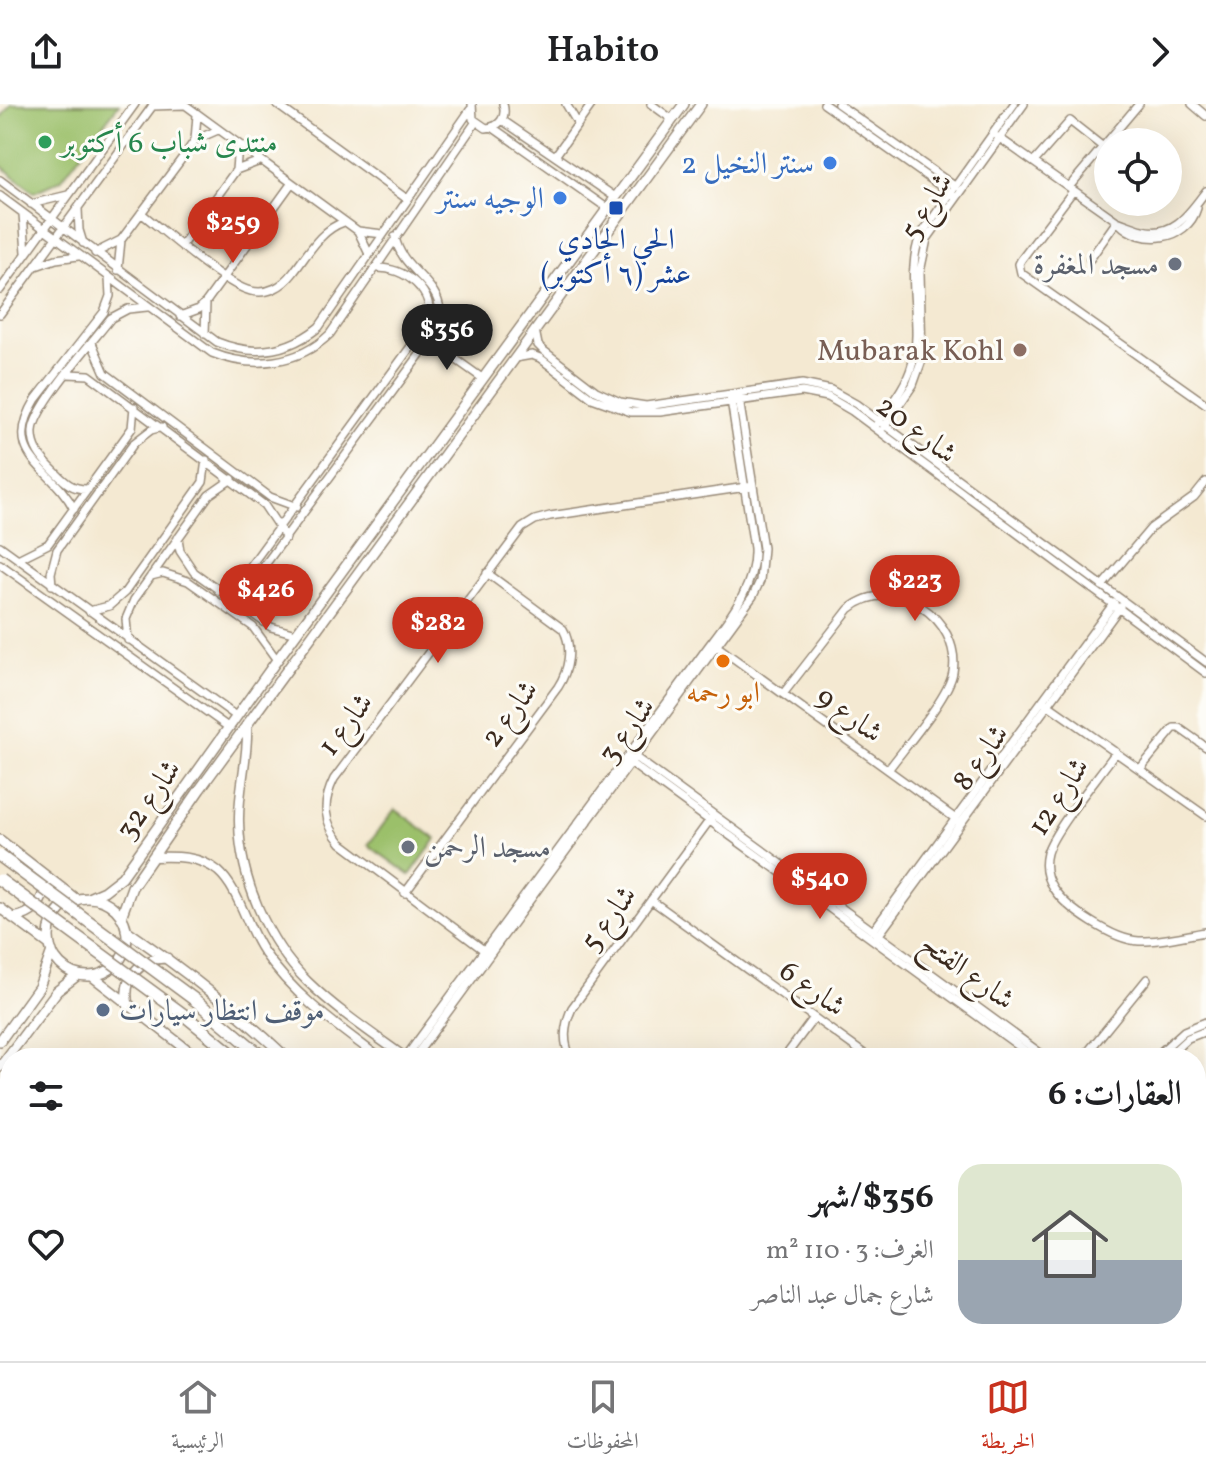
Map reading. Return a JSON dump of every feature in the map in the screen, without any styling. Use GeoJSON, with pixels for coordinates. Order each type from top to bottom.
{"type":"FeatureCollection","features":[{"type":"Feature","properties":{"kind":"highway"},"geometry":{"type":"LineString","coordinates":[[0,856],[195,1000],[252,1048]]}},
{"type":"Feature","properties":{"kind":"highway"},"geometry":{"type":"LineString","coordinates":[[0,880],[225,1048]]}},
{"type":"Feature","properties":{"kind":"main road","name":"شارع 32"},"geometry":{"type":"LineString","coordinates":[[82,899],[104,891],[122,877],[228,727],[684,104]]}},
{"type":"Feature","properties":{"kind":"main road","name":"شارع 32"},"geometry":{"type":"LineString","coordinates":[[121,917],[132,887],[247,724],[701,104]]}},
{"type":"Feature","properties":{"kind":"main road"},"geometry":{"type":"LineString","coordinates":[[418,466],[421,474],[430,475]]}},
{"type":"Feature","properties":{"kind":"main road"},"geometry":{"type":"LineString","coordinates":[[401,490],[410,491],[413,497]]}},
{"type":"Feature","properties":{"kind":"main road"},"geometry":{"type":"LineString","coordinates":[[0,840],[82,899],[107,903],[121,917],[127,943],[119,960],[104,972],[92,976],[78,975],[62,966],[51,948],[0,908]]}},
{"type":"Feature","properties":{"kind":"main road"},"geometry":{"type":"LineString","coordinates":[[13,918],[28,914],[40,903],[45,888],[42,873]]}},
{"type":"Feature","properties":{"kind":"main road"},"geometry":{"type":"LineString","coordinates":[[122,877],[125,884],[132,887]]}},
{"type":"Feature","properties":{"kind":"main road"},"geometry":{"type":"LineString","coordinates":[[0,1041],[39,987],[51,948],[49,932],[56,914],[65,905],[82,899]]}},
{"type":"Feature","properties":{"kind":"main road"},"geometry":{"type":"LineString","coordinates":[[126,930],[167,958],[275,1048]]}},
{"type":"Feature","properties":{"kind":"main road"},"geometry":{"type":"LineString","coordinates":[[128,1005],[127,989],[136,969],[150,960],[167,958]]}},
{"type":"Feature","properties":{"kind":"main road"},"geometry":{"type":"LineString","coordinates":[[14,1048],[57,991],[78,975]]}},
{"type":"Feature","properties":{"kind":"main road"},"geometry":{"type":"LineString","coordinates":[[92,976],[185,1048]]}},
{"type":"Feature","properties":{"kind":"street"},"geometry":{"type":"LineString","coordinates":[[0,290],[135,104]]}},
{"type":"Feature","properties":{"kind":"street"},"geometry":{"type":"LineString","coordinates":[[0,314],[153,105],[184,104],[344,222],[358,231],[383,234]]}},
{"type":"Feature","properties":{"kind":"street"},"geometry":{"type":"LineString","coordinates":[[276,104],[407,199]]}},
{"type":"Feature","properties":{"kind":"street"},"geometry":{"type":"LineString","coordinates":[[502,120],[503,104]]}},
{"type":"Feature","properties":{"kind":"street"},"geometry":{"type":"LineString","coordinates":[[566,104],[578,124]]}},
{"type":"Feature","properties":{"kind":"street"},"geometry":{"type":"LineString","coordinates":[[555,156],[592,104]]}},
{"type":"Feature","properties":{"kind":"street"},"geometry":{"type":"LineString","coordinates":[[651,104],[673,120]]}},
{"type":"Feature","properties":{"kind":"street"},"geometry":{"type":"LineString","coordinates":[[824,104],[955,191]]}},
{"type":"Feature","properties":{"kind":"street"},"geometry":{"type":"LineString","coordinates":[[838,104],[955,191]]}},
{"type":"Feature","properties":{"kind":"street","name":"شارع 5"},"geometry":{"type":"LineString","coordinates":[[997,136],[1014,104]]}},
{"type":"Feature","properties":{"kind":"street","name":"شارع 5"},"geometry":{"type":"LineString","coordinates":[[880,427],[906,382],[914,359],[913,254],[920,236],[1024,104]]}},
{"type":"Feature","properties":{"kind":"street"},"geometry":{"type":"LineString","coordinates":[[1119,128],[1139,104]]}},
{"type":"Feature","properties":{"kind":"street"},"geometry":{"type":"LineString","coordinates":[[1192,104],[1205,113]]}},
{"type":"Feature","properties":{"kind":"street"},"geometry":{"type":"LineString","coordinates":[[0,180],[217,342],[247,351],[263,351],[293,344],[319,327],[470,106]]}},
{"type":"Feature","properties":{"kind":"street"},"geometry":{"type":"LineString","coordinates":[[470,106],[475,123],[480,127],[492,127],[502,120]]}},
{"type":"Feature","properties":{"kind":"street"},"geometry":{"type":"LineString","coordinates":[[195,140],[197,115]]}},
{"type":"Feature","properties":{"kind":"street"},"geometry":{"type":"LineString","coordinates":[[502,120],[615,197]]}},
{"type":"Feature","properties":{"kind":"street"},"geometry":{"type":"LineString","coordinates":[[1034,162],[1070,121],[1094,140]]}},
{"type":"Feature","properties":{"kind":"street"},"geometry":{"type":"LineString","coordinates":[[0,196],[212,353],[243,362],[275,361],[311,349],[330,334],[475,123]]}},
{"type":"Feature","properties":{"kind":"street"},"geometry":{"type":"LineString","coordinates":[[492,127],[607,208]]}},
{"type":"Feature","properties":{"kind":"street"},"geometry":{"type":"LineString","coordinates":[[95,253],[121,240],[195,140],[218,130]]}},
{"type":"Feature","properties":{"kind":"street"},"geometry":{"type":"LineString","coordinates":[[997,136],[1140,236],[1168,235],[1181,230],[1193,219],[1197,202]]}},
{"type":"Feature","properties":{"kind":"street"},"geometry":{"type":"LineString","coordinates":[[182,245],[236,170],[238,145]]}},
{"type":"Feature","properties":{"kind":"street"},"geometry":{"type":"LineString","coordinates":[[1094,159],[1021,260],[1019,269],[1206,404]]}},
{"type":"Feature","properties":{"kind":"street"},"geometry":{"type":"LineString","coordinates":[[236,170],[260,161]]}},
{"type":"Feature","properties":{"kind":"street"},"geometry":{"type":"LineString","coordinates":[[180,316],[190,314],[206,302],[291,184]]}},
{"type":"Feature","properties":{"kind":"street"},"geometry":{"type":"LineString","coordinates":[[1117,221],[1154,232],[1175,226],[1192,211],[1206,191]]}},
{"type":"Feature","properties":{"kind":"street"},"geometry":{"type":"LineString","coordinates":[[31,204],[70,194]]}},
{"type":"Feature","properties":{"kind":"street"},"geometry":{"type":"LineString","coordinates":[[78,209],[79,230],[84,245]]}},
{"type":"Feature","properties":{"kind":"street"},"geometry":{"type":"LineString","coordinates":[[323,234],[325,209]]}},
{"type":"Feature","properties":{"kind":"street"},"geometry":{"type":"LineString","coordinates":[[141,213],[224,278],[252,292],[274,289],[289,279],[323,234],[344,222]]}},
{"type":"Feature","properties":{"kind":"street"},"geometry":{"type":"LineString","coordinates":[[23,214],[26,254]]}},
{"type":"Feature","properties":{"kind":"street"},"geometry":{"type":"LineString","coordinates":[[1090,259],[1117,221]]}},
{"type":"Feature","properties":{"kind":"street"},"geometry":{"type":"LineString","coordinates":[[358,231],[369,254]]}},
{"type":"Feature","properties":{"kind":"street"},"geometry":{"type":"LineString","coordinates":[[248,623],[254,622],[250,588],[438,330],[440,304],[435,292],[401,254],[395,237]]}},
{"type":"Feature","properties":{"kind":"street"},"geometry":{"type":"LineString","coordinates":[[118,270],[121,240]]}},
{"type":"Feature","properties":{"kind":"street"},"geometry":{"type":"LineString","coordinates":[[34,267],[56,259],[78,256]]}},
{"type":"Feature","properties":{"kind":"street"},"geometry":{"type":"LineString","coordinates":[[218,590],[240,578],[428,323],[429,305],[412,280],[394,269],[375,268]]}},
{"type":"Feature","properties":{"kind":"street"},"geometry":{"type":"LineString","coordinates":[[412,280],[413,274],[419,273]]}},
{"type":"Feature","properties":{"kind":"street"},"geometry":{"type":"LineString","coordinates":[[88,489],[57,481],[28,455],[23,428],[27,414],[104,312],[110,296],[109,278]]}},
{"type":"Feature","properties":{"kind":"street"},"geometry":{"type":"LineString","coordinates":[[205,334],[206,302]]}},
{"type":"Feature","properties":{"kind":"street"},"geometry":{"type":"LineString","coordinates":[[74,509],[36,451],[33,428],[36,417],[111,318],[128,309],[147,307]]}},
{"type":"Feature","properties":{"kind":"street"},"geometry":{"type":"LineString","coordinates":[[104,312],[110,312],[111,318]]}},
{"type":"Feature","properties":{"kind":"street","name":"شارع 20"},"geometry":{"type":"LineString","coordinates":[[535,330],[538,345],[544,351],[596,391],[620,402],[646,406],[735,397]]}},
{"type":"Feature","properties":{"kind":"street"},"geometry":{"type":"LineString","coordinates":[[430,341],[482,378]]}},
{"type":"Feature","properties":{"kind":"street"},"geometry":{"type":"LineString","coordinates":[[92,343],[105,373],[270,497],[307,509]]}},
{"type":"Feature","properties":{"kind":"street","name":"شارع 20"},"geometry":{"type":"LineString","coordinates":[[513,359],[523,355],[540,358],[592,398],[623,411],[646,414],[787,385],[817,385],[844,396],[880,427],[1118,603],[1206,673]]}},
{"type":"Feature","properties":{"kind":"street"},"geometry":{"type":"LineString","coordinates":[[98,381],[98,374],[105,373]]}},
{"type":"Feature","properties":{"kind":"street"},"geometry":{"type":"LineString","coordinates":[[68,374],[89,375],[232,479],[264,505],[286,538]]}},
{"type":"Feature","properties":{"kind":"street","name":"شارع 3"},"geometry":{"type":"LineString","coordinates":[[413,1048],[714,644],[746,591],[755,564],[749,486],[735,397]]}},
{"type":"Feature","properties":{"kind":"street"},"geometry":{"type":"LineString","coordinates":[[52,585],[53,561],[57,550],[130,440],[134,407]]}},
{"type":"Feature","properties":{"kind":"street"},"geometry":{"type":"LineString","coordinates":[[18,559],[48,544],[88,489],[130,440],[162,427]]}},
{"type":"Feature","properties":{"kind":"street","name":"شارع 20"},"geometry":{"type":"LineString","coordinates":[[880,427],[1102,586],[1118,603],[1206,662]]}},
{"type":"Feature","properties":{"kind":"street"},"geometry":{"type":"LineString","coordinates":[[89,611],[109,606],[125,592],[198,489],[206,475],[206,460]]}},
{"type":"Feature","properties":{"kind":"street"},"geometry":{"type":"LineString","coordinates":[[128,640],[126,619],[134,600],[209,495],[232,479]]}},
{"type":"Feature","properties":{"kind":"street"},"geometry":{"type":"LineString","coordinates":[[1102,586],[1151,528],[1194,497],[1206,482]]}},
{"type":"Feature","properties":{"kind":"street","name":"شارع 1"},"geometry":{"type":"LineString","coordinates":[[487,952],[405,893],[332,833],[325,808],[327,792],[334,779],[522,528],[535,520],[749,486]]}},
{"type":"Feature","properties":{"kind":"street"},"geometry":{"type":"LineString","coordinates":[[198,489],[205,487],[209,495]]}},
{"type":"Feature","properties":{"kind":"street"},"geometry":{"type":"LineString","coordinates":[[264,505],[270,503],[270,497]]}},
{"type":"Feature","properties":{"kind":"street"},"geometry":{"type":"LineString","coordinates":[[178,538],[180,551],[194,572],[271,627],[296,634]]}},
{"type":"Feature","properties":{"kind":"street"},"geometry":{"type":"LineString","coordinates":[[48,544],[50,551],[57,550]]}},
{"type":"Feature","properties":{"kind":"street"},"geometry":{"type":"LineString","coordinates":[[0,546],[236,716]]}},
{"type":"Feature","properties":{"kind":"street"},"geometry":{"type":"LineString","coordinates":[[0,564],[228,727]]}},
{"type":"Feature","properties":{"kind":"street"},"geometry":{"type":"LineString","coordinates":[[188,581],[188,575],[194,572]]}},
{"type":"Feature","properties":{"kind":"street"},"geometry":{"type":"LineString","coordinates":[[151,576],[163,573],[188,581],[248,623],[262,636],[277,660]]}},
{"type":"Feature","properties":{"kind":"street","name":"شارع 2"},"geometry":{"type":"LineString","coordinates":[[405,893],[561,682],[568,661],[568,639],[563,629],[487,573]]}},
{"type":"Feature","properties":{"kind":"street"},"geometry":{"type":"LineString","coordinates":[[125,592],[127,600],[134,600]]}},
{"type":"Feature","properties":{"kind":"street"},"geometry":{"type":"LineString","coordinates":[[783,694],[849,609],[860,600],[893,594],[906,598],[935,618],[945,630],[952,647],[953,677],[888,770]]}},
{"type":"Feature","properties":{"kind":"street","name":"شارع 8"},"geometry":{"type":"LineString","coordinates":[[874,936],[1118,603]]}},
{"type":"Feature","properties":{"kind":"street","name":"شارع 9"},"geometry":{"type":"LineString","coordinates":[[714,644],[959,822]]}},
{"type":"Feature","properties":{"kind":"street"},"geometry":{"type":"LineString","coordinates":[[1046,703],[1206,816]]}},
{"type":"Feature","properties":{"kind":"street"},"geometry":{"type":"LineString","coordinates":[[247,724],[248,746],[239,797],[239,824],[248,877],[266,923],[277,944],[306,980],[341,1011],[391,1048]]}},
{"type":"Feature","properties":{"kind":"street"},"geometry":{"type":"LineString","coordinates":[[1140,769],[1174,728],[1179,728],[1206,747]]}},
{"type":"Feature","properties":{"kind":"street","name":"شارع 12"},"geometry":{"type":"LineString","coordinates":[[1116,752],[1048,849],[1046,873],[1051,885],[1059,897],[1107,931],[1123,938],[1140,941],[1206,932]]}},
{"type":"Feature","properties":{"kind":"street","name":"شارع الفتح"},"geometry":{"type":"LineString","coordinates":[[630,758],[1023,1048]]}},
{"type":"Feature","properties":{"kind":"street","name":"شارع 5"},"geometry":{"type":"LineString","coordinates":[[567,1048],[564,1030],[572,1008],[712,817]]}},
{"type":"Feature","properties":{"kind":"street"},"geometry":{"type":"LineString","coordinates":[[154,857],[186,857],[219,872],[229,883],[251,933],[278,971],[311,1006],[367,1048]]}},
{"type":"Feature","properties":{"kind":"street","name":"شارع 6"},"geometry":{"type":"LineString","coordinates":[[651,900],[855,1048]]}},
{"type":"Feature","properties":{"kind":"street","name":"شارع 3"},"geometry":{"type":"LineString","coordinates":[[421,1048],[487,952]]}},
{"type":"Feature","properties":{"kind":"street"},"geometry":{"type":"LineString","coordinates":[[1091,1048],[1147,979]]}},
{"type":"Feature","properties":{"kind":"street"},"geometry":{"type":"LineString","coordinates":[[791,1048],[813,1019]]}},
{"type":"Feature","properties":{"kind":"street"},"geometry":{"type":"LineString","coordinates":[[1163,1048],[1184,1031],[1206,1022]]}},
{"type":"Feature","properties":{"kind":"street"},"geometry":{"type":"LineString","coordinates":[[1177,1048],[1188,1038],[1206,1031]]}},
{"type":"Feature","properties":{"kind":"green space","name":"منتدى شباب 6 أكتوبر"},"geometry":{"type":"Polygon","coordinates":[[[11,104],[119,104],[61,180],[34,192],[0,165],[0,119],[11,104]]]}},
{"type":"Feature","properties":{"kind":"green space"},"geometry":{"type":"Polygon","coordinates":[[[395,809],[436,839],[410,875],[368,845],[395,809]]]}},
{"type":"Feature","properties":{"kind":"place","name":"منتدى شباب 6 أكتوبر"},"geometry":{"type":"Point","coordinates":[45,142]}},
{"type":"Feature","properties":{"kind":"place","name":"سنتر النخيل 2"},"geometry":{"type":"Point","coordinates":[830,163]}},
{"type":"Feature","properties":{"kind":"place","name":"الوجيه سنتر"},"geometry":{"type":"Point","coordinates":[560,198]}},
{"type":"Feature","properties":{"kind":"place","name":"الحي الحادي عشر (٦ أكتوبر)"},"geometry":{"type":"Point","coordinates":[616,208]}},
{"type":"Feature","properties":{"kind":"place","name":"مسجد المغفرة"},"geometry":{"type":"Point","coordinates":[1175,264]}},
{"type":"Feature","properties":{"kind":"place","name":"Mubarak Kohl"},"geometry":{"type":"Point","coordinates":[1020,350]}},
{"type":"Feature","properties":{"kind":"place","name":"ابو رحمه"},"geometry":{"type":"Point","coordinates":[723,661]}},
{"type":"Feature","properties":{"kind":"place","name":"مسجد الرحمن"},"geometry":{"type":"Point","coordinates":[408,847]}},
{"type":"Feature","properties":{"kind":"place","name":"موقف انتظار سيارات"},"geometry":{"type":"Point","coordinates":[103,1010]}}]}
